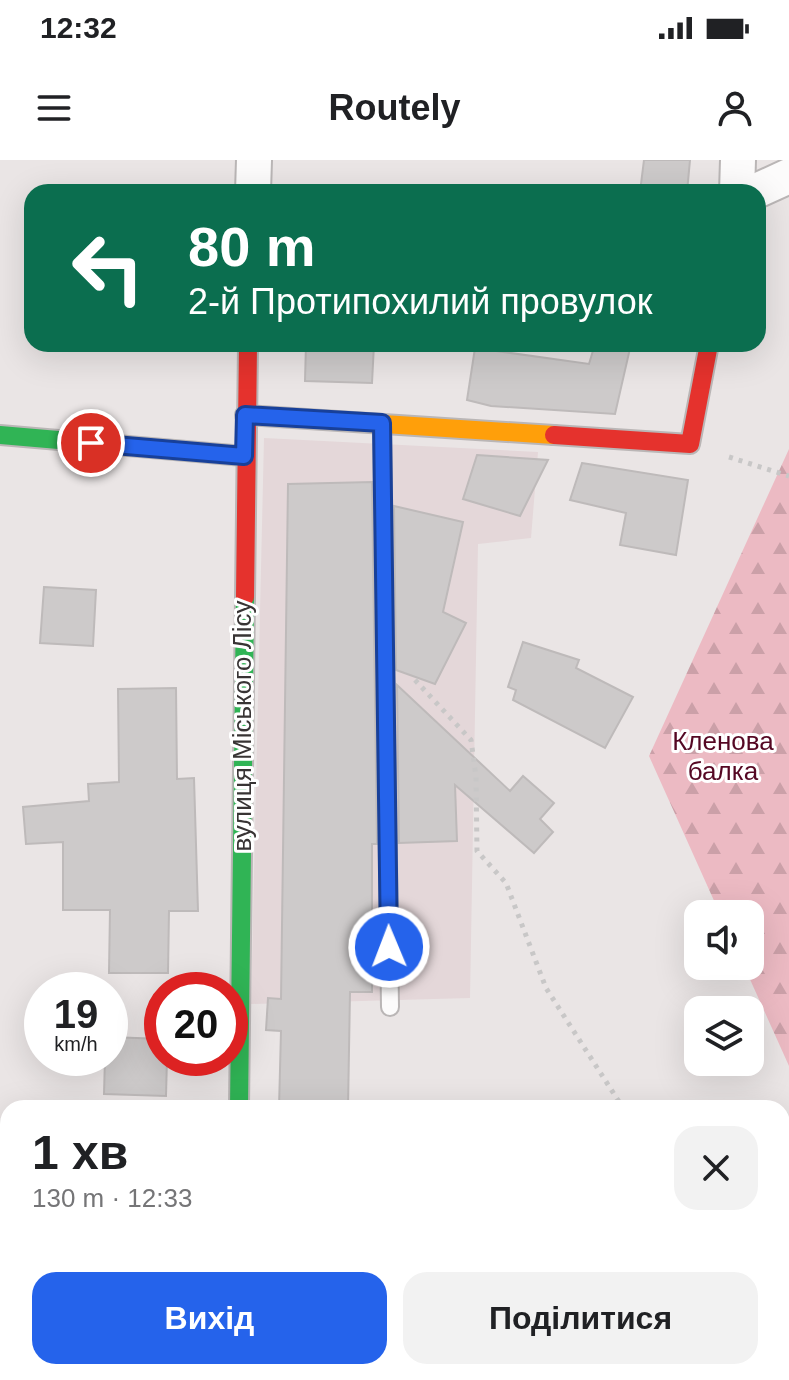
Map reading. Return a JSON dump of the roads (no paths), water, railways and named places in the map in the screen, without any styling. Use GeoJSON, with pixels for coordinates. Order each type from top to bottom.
{"type":"FeatureCollection","features":[{"type":"Feature","properties":{"kind":"street"},"geometry":{"type":"LineString","coordinates":[[253,184],[254,160]]}},
{"type":"Feature","properties":{"kind":"street"},"geometry":{"type":"LineString","coordinates":[[737,184],[738,160]]}},
{"type":"Feature","properties":{"kind":"street"},"geometry":{"type":"LineString","coordinates":[[766,187],[789,176]]}},
{"type":"Feature","properties":{"kind":"street","name":"вулиця Міського Лісу"},"geometry":{"type":"LineString","coordinates":[[239,1100],[244,456],[248,352]]}},
{"type":"Feature","properties":{"kind":"street"},"geometry":{"type":"LineString","coordinates":[[245,415],[690,444],[707,352]]}},
{"type":"Feature","properties":{"kind":"street"},"geometry":{"type":"LineString","coordinates":[[0,435],[244,456]]}},
{"type":"Feature","properties":{"kind":"lane"},"geometry":{"type":"LineString","coordinates":[[382,423],[390,1007]]}},
{"type":"Feature","properties":{"kind":"park label","name":"Кленова балка"},"geometry":{"type":"Point","coordinates":[723,756]}}]}
